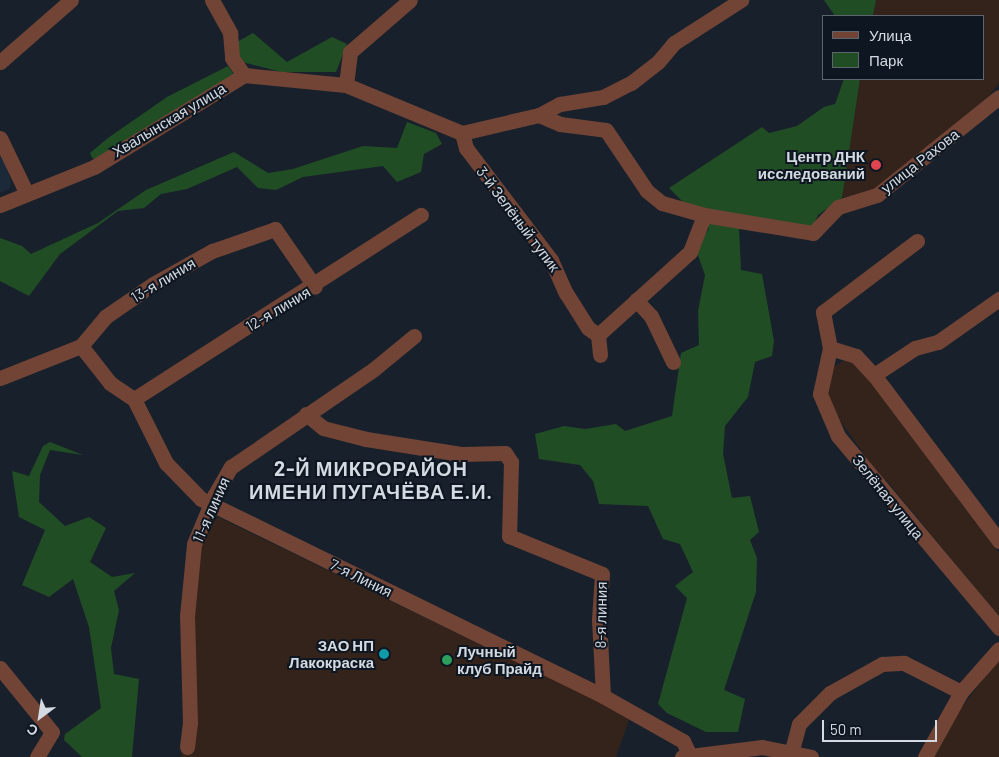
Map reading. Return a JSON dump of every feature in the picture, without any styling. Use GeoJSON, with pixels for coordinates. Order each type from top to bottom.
{"type":"FeatureCollection","features":[{"type":"Feature","properties":{"kind":"street"},"geometry":{"type":"LineString","coordinates":[[0,62],[71,0]]}},
{"type":"Feature","properties":{"kind":"street"},"geometry":{"type":"LineString","coordinates":[[212,0],[230,33],[232,58],[244,75],[346,84],[462,132],[539,115],[560,104],[602,97],[631,83],[674,43],[741,0]]}},
{"type":"Feature","properties":{"kind":"street"},"geometry":{"type":"LineString","coordinates":[[346,84],[350,52],[410,0]]}},
{"type":"Feature","properties":{"kind":"street","name":"Хвалынская улица"},"geometry":{"type":"LineString","coordinates":[[0,205],[94,167],[244,75]]}},
{"type":"Feature","properties":{"kind":"street","name":"улица Рахова"},"geometry":{"type":"LineString","coordinates":[[710,216],[813,233],[838,207],[877,195],[999,97]]}},
{"type":"Feature","properties":{"kind":"street"},"geometry":{"type":"LineString","coordinates":[[539,115],[560,124],[606,130],[647,191],[662,203],[710,216],[690,252],[598,335],[600,355]]}},
{"type":"Feature","properties":{"kind":"street","name":"3-й Зелёный тупик"},"geometry":{"type":"LineString","coordinates":[[462,132],[466,148],[551,260],[584,321],[598,335]]}},
{"type":"Feature","properties":{"kind":"street"},"geometry":{"type":"LineString","coordinates":[[0,138],[27,194]]}},
{"type":"Feature","properties":{"kind":"street","name":"12-я линия"},"geometry":{"type":"LineString","coordinates":[[134,400],[315,287],[421,215]]}},
{"type":"Feature","properties":{"kind":"street","name":"13-я линия"},"geometry":{"type":"LineString","coordinates":[[0,378],[81,346],[105,317],[152,284],[212,251],[276,229],[315,287]]}},
{"type":"Feature","properties":{"kind":"street","name":"Зелёная улица"},"geometry":{"type":"LineString","coordinates":[[917,240],[823,312],[830,348],[820,394],[838,436],[999,628]]}},
{"type":"Feature","properties":{"kind":"street"},"geometry":{"type":"LineString","coordinates":[[874,376],[916,348],[938,342],[999,299]]}},
{"type":"Feature","properties":{"kind":"street"},"geometry":{"type":"LineString","coordinates":[[636,300],[651,316],[673,362]]}},
{"type":"Feature","properties":{"kind":"street","name":"11-я линия"},"geometry":{"type":"LineString","coordinates":[[186,747],[190,722],[188,607],[194,544],[231,466],[374,369],[414,336]]}},
{"type":"Feature","properties":{"kind":"street","name":"7-я Линия"},"geometry":{"type":"LineString","coordinates":[[81,346],[110,383],[134,400],[166,463],[185,486],[211,505],[603,696],[684,741],[685,756]]}},
{"type":"Feature","properties":{"kind":"street"},"geometry":{"type":"LineString","coordinates":[[830,348],[856,356],[874,376],[999,542]]}},
{"type":"Feature","properties":{"kind":"street","name":"8-я линия"},"geometry":{"type":"LineString","coordinates":[[306,414],[323,428],[366,439],[461,454],[505,453],[511,462],[509,536],[602,574],[599,620],[603,696]]}},
{"type":"Feature","properties":{"kind":"street"},"geometry":{"type":"LineString","coordinates":[[925,757],[961,692],[999,649]]}},
{"type":"Feature","properties":{"kind":"street"},"geometry":{"type":"LineString","coordinates":[[792,750],[799,724],[830,693],[882,664],[904,663],[961,692]]}},
{"type":"Feature","properties":{"kind":"street"},"geometry":{"type":"LineString","coordinates":[[0,668],[52,732],[37,757]]}},
{"type":"Feature","properties":{"kind":"street"},"geometry":{"type":"LineString","coordinates":[[685,756],[762,747],[792,750],[811,757]]}},
{"type":"Feature","properties":{"kind":"shaded area"},"geometry":{"type":"Polygon","coordinates":[[[876,0],[999,0],[999,83],[985,101],[873,191],[842,198],[860,80],[984,80],[984,15],[873,15],[876,0]]]}},
{"type":"Feature","properties":{"kind":"shaded area"},"geometry":{"type":"Polygon","coordinates":[[[0,143],[11,182],[10,188],[0,193],[0,143]]]}},
{"type":"Feature","properties":{"kind":"shaded area"},"geometry":{"type":"Polygon","coordinates":[[[846,359],[855,361],[999,553],[999,616],[886,480],[879,482],[862,461],[866,457],[827,402],[829,370],[846,359]]]}},
{"type":"Feature","properties":{"kind":"shaded area"},"geometry":{"type":"Polygon","coordinates":[[[218,517],[630,717],[616,757],[181,757],[190,578],[207,527],[218,517]]]}},
{"type":"Feature","properties":{"kind":"shaded area"},"geometry":{"type":"Polygon","coordinates":[[[999,658],[999,757],[933,757],[950,723],[999,658]]]}},
{"type":"Feature","properties":{"kind":"green space"},"geometry":{"type":"Polygon","coordinates":[[[824,0],[876,0],[873,15],[834,15],[824,0]]]}},
{"type":"Feature","properties":{"kind":"green space"},"geometry":{"type":"Polygon","coordinates":[[[253,33],[287,62],[332,37],[347,44],[336,72],[281,72],[242,62],[235,43],[253,33]]]}},
{"type":"Feature","properties":{"kind":"green space"},"geometry":{"type":"Polygon","coordinates":[[[228,66],[233,73],[230,80],[97,159],[92,158],[90,153],[108,138],[167,97],[228,66]]]}},
{"type":"Feature","properties":{"kind":"green space"},"geometry":{"type":"Polygon","coordinates":[[[844,80],[860,80],[842,198],[818,215],[809,236],[739,228],[741,270],[762,274],[774,341],[772,356],[755,362],[748,397],[725,426],[723,454],[732,498],[750,496],[759,532],[750,540],[757,558],[756,592],[724,690],[745,699],[738,732],[706,732],[667,713],[658,704],[687,598],[675,586],[693,572],[680,544],[663,539],[648,506],[599,504],[593,481],[580,465],[539,459],[535,434],[564,426],[585,429],[616,424],[625,431],[672,416],[681,353],[699,345],[698,311],[705,275],[696,250],[709,228],[669,188],[762,127],[769,133],[797,126],[824,107],[835,104],[844,80]]]}},
{"type":"Feature","properties":{"kind":"green space"},"geometry":{"type":"Polygon","coordinates":[[[407,122],[436,133],[442,144],[424,154],[421,172],[397,182],[383,166],[303,177],[276,190],[258,188],[237,167],[187,189],[161,194],[144,208],[118,211],[60,254],[29,296],[0,281],[0,238],[22,246],[31,254],[98,223],[146,190],[234,152],[268,173],[293,169],[363,146],[397,148],[407,122]]]}},
{"type":"Feature","properties":{"kind":"green space"},"geometry":{"type":"Polygon","coordinates":[[[50,442],[83,455],[50,450],[40,475],[39,502],[65,526],[89,517],[106,528],[90,562],[112,577],[135,573],[114,591],[119,610],[111,648],[114,674],[139,679],[132,757],[82,757],[64,740],[65,734],[101,708],[89,627],[73,579],[49,597],[22,585],[45,530],[19,517],[12,471],[29,476],[43,446],[50,442]]]}},
{"type":"Feature","properties":{"kind":"place","name":"Центр ДНК исследований"},"geometry":{"type":"Point","coordinates":[876,165]}},
{"type":"Feature","properties":{"kind":"place","name":"ЗАО НП Лакокраска"},"geometry":{"type":"Point","coordinates":[384,654]}},
{"type":"Feature","properties":{"kind":"place","name":"Лучный клуб Прайд"},"geometry":{"type":"Point","coordinates":[447,660]}},
{"type":"Feature","properties":{"kind":"district","name":"2-Й МИКРОРАЙОН ИМЕНИ ПУГАЧЁВА Е.И."},"geometry":{"type":"Point","coordinates":[371,480]}}]}
